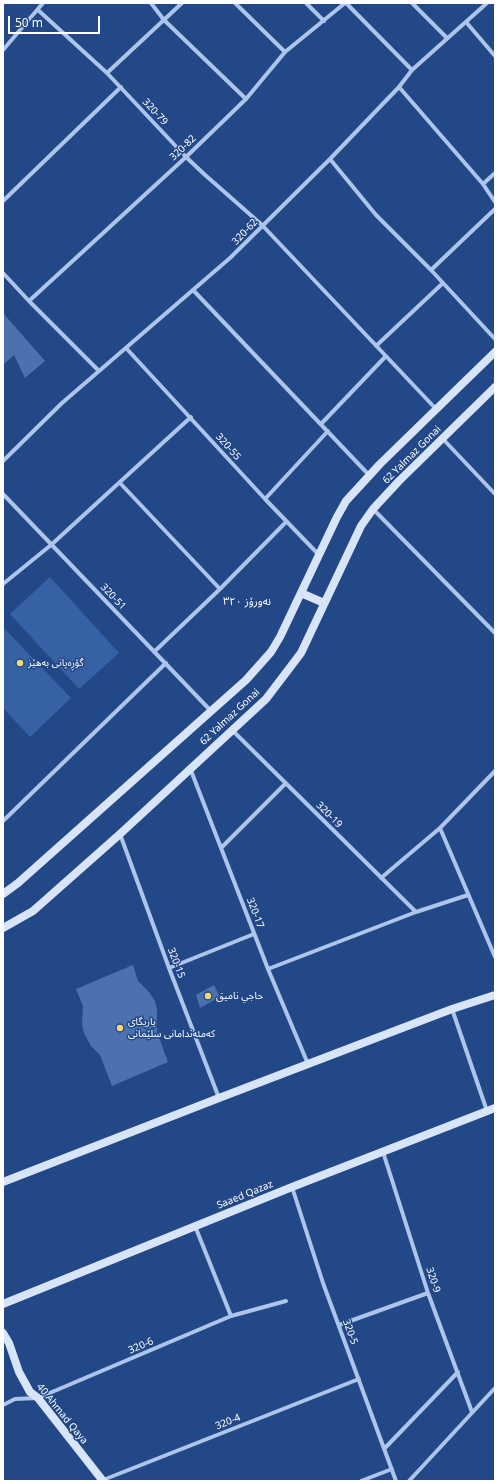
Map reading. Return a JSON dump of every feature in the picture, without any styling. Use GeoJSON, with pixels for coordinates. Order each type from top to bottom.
{"type":"FeatureCollection","features":[{"type":"Feature","properties":{"kind":"main road","name":"62 Yalmaz Gonai"},"geometry":{"type":"LineString","coordinates":[[3,894],[18,884],[246,680],[271,652],[346,501],[436,409],[495,352]]}},
{"type":"Feature","properties":{"kind":"main road","name":"62 Yalmaz Gonai"},"geometry":{"type":"LineString","coordinates":[[3,928],[33,911],[120,834],[190,767],[266,699],[301,653],[361,526],[373,509],[442,438],[495,387]]}},
{"type":"Feature","properties":{"kind":"main road"},"geometry":{"type":"LineString","coordinates":[[301,593],[324,603]]}},
{"type":"Feature","properties":{"kind":"main road"},"geometry":{"type":"LineString","coordinates":[[3,1182],[452,1009],[495,995]]}},
{"type":"Feature","properties":{"kind":"main road","name":"Saaed Qazaz"},"geometry":{"type":"LineString","coordinates":[[3,1304],[292,1187],[495,1108]]}},
{"type":"Feature","properties":{"kind":"main road","name":"40 Ahmad Qaya"},"geometry":{"type":"LineString","coordinates":[[3,1333],[9,1343],[14,1361],[30,1392],[38,1398],[103,1481]]}},
{"type":"Feature","properties":{"kind":"street"},"geometry":{"type":"LineString","coordinates":[[3,50],[43,3]]}},
{"type":"Feature","properties":{"kind":"street"},"geometry":{"type":"LineString","coordinates":[[151,3],[164,20],[246,98]]}},
{"type":"Feature","properties":{"kind":"street"},"geometry":{"type":"LineString","coordinates":[[107,73],[182,3]]}},
{"type":"Feature","properties":{"kind":"street"},"geometry":{"type":"LineString","coordinates":[[235,3],[285,52]]}},
{"type":"Feature","properties":{"kind":"street"},"geometry":{"type":"LineString","coordinates":[[306,3],[324,21]]}},
{"type":"Feature","properties":{"kind":"street"},"geometry":{"type":"LineString","coordinates":[[346,3],[412,70]]}},
{"type":"Feature","properties":{"kind":"street","name":"320-82"},"geometry":{"type":"LineString","coordinates":[[28,301],[186,157],[246,98],[285,52],[346,3]]}},
{"type":"Feature","properties":{"kind":"street"},"geometry":{"type":"LineString","coordinates":[[412,3],[447,38]]}},
{"type":"Feature","properties":{"kind":"street","name":"320-62"},"geometry":{"type":"LineString","coordinates":[[3,461],[62,403],[230,258],[330,159],[399,87],[412,70],[487,3]]}},
{"type":"Feature","properties":{"kind":"street","name":"320-79"},"geometry":{"type":"LineString","coordinates":[[38,10],[107,73],[186,157],[262,225],[436,409]]}},
{"type":"Feature","properties":{"kind":"street"},"geometry":{"type":"LineString","coordinates":[[466,22],[495,56]]}},
{"type":"Feature","properties":{"kind":"street"},"geometry":{"type":"LineString","coordinates":[[3,201],[121,87]]}},
{"type":"Feature","properties":{"kind":"street"},"geometry":{"type":"LineString","coordinates":[[399,87],[483,184],[495,202]]}},
{"type":"Feature","properties":{"kind":"street"},"geometry":{"type":"LineString","coordinates":[[330,159],[376,215],[431,270],[495,339]]}},
{"type":"Feature","properties":{"kind":"street"},"geometry":{"type":"LineString","coordinates":[[483,184],[495,173]]}},
{"type":"Feature","properties":{"kind":"street"},"geometry":{"type":"LineString","coordinates":[[431,270],[495,210]]}},
{"type":"Feature","properties":{"kind":"street"},"geometry":{"type":"LineString","coordinates":[[3,272],[28,301],[99,371]]}},
{"type":"Feature","properties":{"kind":"street"},"geometry":{"type":"LineString","coordinates":[[376,346],[443,283]]}},
{"type":"Feature","properties":{"kind":"street"},"geometry":{"type":"LineString","coordinates":[[193,290],[370,475]]}},
{"type":"Feature","properties":{"kind":"street","name":"320-55"},"geometry":{"type":"LineString","coordinates":[[126,348],[286,522],[319,555]]}},
{"type":"Feature","properties":{"kind":"street"},"geometry":{"type":"LineString","coordinates":[[320,424],[386,356]]}},
{"type":"Feature","properties":{"kind":"street"},"geometry":{"type":"LineString","coordinates":[[3,584],[51,545],[190,417]]}},
{"type":"Feature","properties":{"kind":"street"},"geometry":{"type":"LineString","coordinates":[[265,499],[328,431]]}},
{"type":"Feature","properties":{"kind":"street"},"geometry":{"type":"LineString","coordinates":[[442,438],[495,494]]}},
{"type":"Feature","properties":{"kind":"street"},"geometry":{"type":"LineString","coordinates":[[120,483],[220,589]]}},
{"type":"Feature","properties":{"kind":"street","name":"320-51"},"geometry":{"type":"LineString","coordinates":[[3,494],[211,711]]}},
{"type":"Feature","properties":{"kind":"street"},"geometry":{"type":"LineString","coordinates":[[373,509],[495,633]]}},
{"type":"Feature","properties":{"kind":"street"},"geometry":{"type":"LineString","coordinates":[[155,651],[220,589],[286,522]]}},
{"type":"Feature","properties":{"kind":"street"},"geometry":{"type":"LineString","coordinates":[[3,820],[166,663]]}},
{"type":"Feature","properties":{"kind":"street","name":"320-19"},"geometry":{"type":"LineString","coordinates":[[232,729],[416,912]]}},
{"type":"Feature","properties":{"kind":"street","name":"320-17"},"geometry":{"type":"LineString","coordinates":[[190,767],[254,934],[308,1064]]}},
{"type":"Feature","properties":{"kind":"street"},"geometry":{"type":"LineString","coordinates":[[381,878],[440,828],[493,776],[495,771]]}},
{"type":"Feature","properties":{"kind":"street"},"geometry":{"type":"LineString","coordinates":[[221,848],[286,783]]}},
{"type":"Feature","properties":{"kind":"street"},"geometry":{"type":"LineString","coordinates":[[440,828],[495,957]]}},
{"type":"Feature","properties":{"kind":"street","name":"320-15"},"geometry":{"type":"LineString","coordinates":[[120,834],[219,1098]]}},
{"type":"Feature","properties":{"kind":"street"},"geometry":{"type":"LineString","coordinates":[[268,969],[416,912],[468,895]]}},
{"type":"Feature","properties":{"kind":"street"},"geometry":{"type":"LineString","coordinates":[[169,968],[254,934]]}},
{"type":"Feature","properties":{"kind":"street"},"geometry":{"type":"LineString","coordinates":[[452,1009],[487,1112]]}},
{"type":"Feature","properties":{"kind":"street","name":"320-9"},"geometry":{"type":"LineString","coordinates":[[383,1152],[428,1293],[472,1412]]}},
{"type":"Feature","properties":{"kind":"street","name":"320-5"},"geometry":{"type":"LineString","coordinates":[[292,1187],[323,1283],[396,1481]]}},
{"type":"Feature","properties":{"kind":"street"},"geometry":{"type":"LineString","coordinates":[[195,1226],[231,1316]]}},
{"type":"Feature","properties":{"kind":"street"},"geometry":{"type":"LineString","coordinates":[[339,1325],[428,1293]]}},
{"type":"Feature","properties":{"kind":"street","name":"320-6"},"geometry":{"type":"LineString","coordinates":[[3,1404],[15,1399],[38,1398],[231,1316],[286,1301]]}},
{"type":"Feature","properties":{"kind":"street"},"geometry":{"type":"LineString","coordinates":[[385,1448],[458,1372]]}},
{"type":"Feature","properties":{"kind":"street","name":"320-4"},"geometry":{"type":"LineString","coordinates":[[103,1481],[359,1379]]}},
{"type":"Feature","properties":{"kind":"street"},"geometry":{"type":"LineString","coordinates":[[409,1481],[495,1388]]}},
{"type":"Feature","properties":{"kind":"street"},"geometry":{"type":"LineString","coordinates":[[361,1481],[392,1469]]}},
{"type":"Feature","properties":{"kind":"shaded area"},"geometry":{"type":"Polygon","coordinates":[[[50,577],[119,653],[79,689],[10,614],[50,577]]]}},
{"type":"Feature","properties":{"kind":"shaded area","name":"گۆڕەپانی بەهێز"},"geometry":{"type":"Polygon","coordinates":[[[3,627],[71,698],[30,737],[3,708],[3,627]]]}},
{"type":"Feature","properties":{"kind":"building"},"geometry":{"type":"Polygon","coordinates":[[[3,313],[45,361],[25,378],[14,355],[3,365],[3,313]]]}},
{"type":"Feature","properties":{"kind":"building","name":"یاریگای کەمئەندامانی سلێمانی"},"geometry":{"type":"Polygon","coordinates":[[[133,965],[138,981],[149,992],[155,1001],[157,1010],[157,1032],[168,1062],[112,1086],[100,1055],[91,1046],[84,1033],[82,1025],[83,1006],[76,989],[133,965]]]}},
{"type":"Feature","properties":{"kind":"building","name":"حاجي ناميق"},"geometry":{"type":"Polygon","coordinates":[[[214,985],[220,997],[200,1008],[196,995],[214,985]]]}},
{"type":"Feature","properties":{"kind":"place","name":"گۆڕەپانی بەهێز"},"geometry":{"type":"Point","coordinates":[20,663]}},
{"type":"Feature","properties":{"kind":"place","name":"حاجي ناميق"},"geometry":{"type":"Point","coordinates":[208,996]}},
{"type":"Feature","properties":{"kind":"place","name":"یاریگای کەمئەندامانی سلێمانی"},"geometry":{"type":"Point","coordinates":[120,1028]}},
{"type":"Feature","properties":{"kind":"district","name":"نەورۆز ٣٢٠"},"geometry":{"type":"Point","coordinates":[247,602]}}]}
